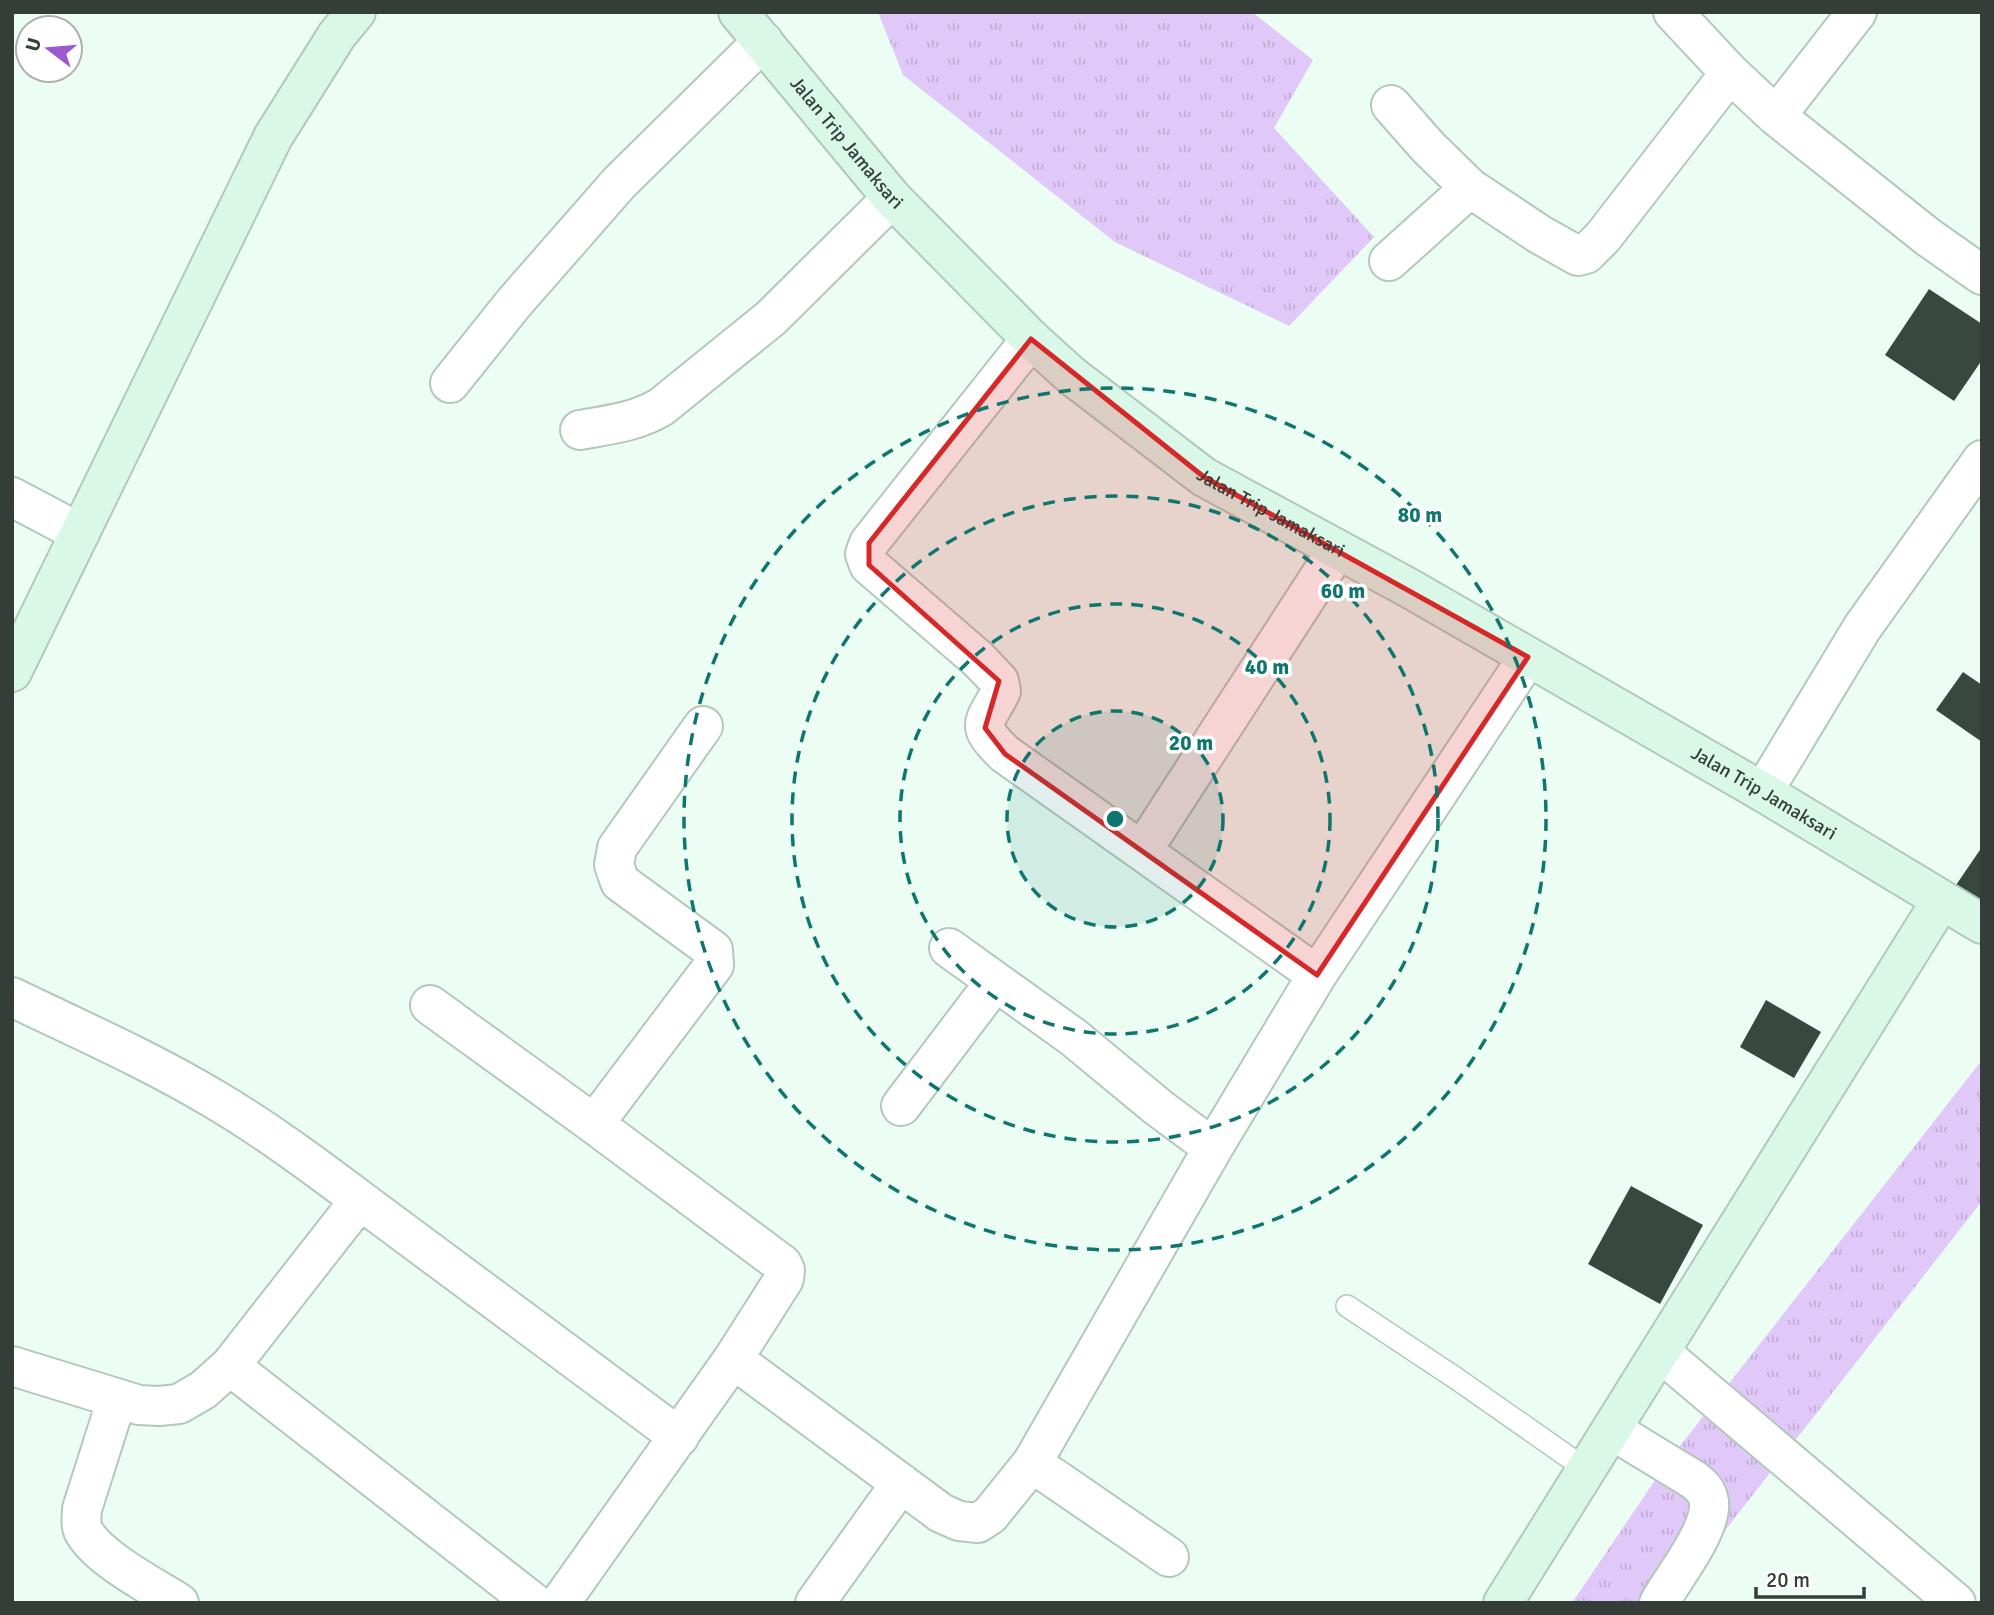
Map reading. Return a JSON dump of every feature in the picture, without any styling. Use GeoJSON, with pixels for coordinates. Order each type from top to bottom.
{"type":"FeatureCollection","features":[{"type":"Feature","properties":{"kind":"main road"},"geometry":{"type":"LineString","coordinates":[[12,672],[273,137],[337,35],[356,12]]}},
{"type":"Feature","properties":{"kind":"main road","name":"Jalan Trip Jamaksari"},"geometry":{"type":"LineString","coordinates":[[738,12],[892,198],[1031,339],[1072,376],[1204,477],[1409,588],[1763,792],[1941,901],[1982,923]]}},
{"type":"Feature","properties":{"kind":"main road"},"geometry":{"type":"LineString","coordinates":[[1503,1603],[1941,901]]}},
{"type":"Feature","properties":{"kind":"street"},"geometry":{"type":"LineString","coordinates":[[1673,12],[1730,73],[1776,116],[1928,237],[1982,275]]}},
{"type":"Feature","properties":{"kind":"street"},"geometry":{"type":"LineString","coordinates":[[1776,116],[1857,12]]}},
{"type":"Feature","properties":{"kind":"street"},"geometry":{"type":"LineString","coordinates":[[450,383],[513,304],[619,183],[763,41]]}},
{"type":"Feature","properties":{"kind":"street"},"geometry":{"type":"LineString","coordinates":[[1391,105],[1427,147],[1470,188],[1578,256],[1586,254],[1603,237],[1730,73]]}},
{"type":"Feature","properties":{"kind":"street"},"geometry":{"type":"LineString","coordinates":[[1389,261],[1470,188]]}},
{"type":"Feature","properties":{"kind":"street"},"geometry":{"type":"LineString","coordinates":[[580,430],[631,421],[661,407],[771,318],[892,198]]}},
{"type":"Feature","properties":{"kind":"street"},"geometry":{"type":"LineString","coordinates":[[1031,339],[869,543],[865,554],[869,565],[978,659],[999,681],[1001,691],[985,716],[985,728],[1005,754],[1317,975]]}},
{"type":"Feature","properties":{"kind":"street"},"geometry":{"type":"LineString","coordinates":[[1763,792],[1862,628],[1982,460]]}},
{"type":"Feature","properties":{"kind":"street"},"geometry":{"type":"LineString","coordinates":[[12,497],[80,533]]}},
{"type":"Feature","properties":{"kind":"street"},"geometry":{"type":"LineString","coordinates":[[1142,851],[1342,552]]}},
{"type":"Feature","properties":{"kind":"street"},"geometry":{"type":"LineString","coordinates":[[733,1359],[941,1513],[959,1521],[978,1523],[996,1508],[1032,1463],[1213,1148],[1317,975],[1528,657]]}},
{"type":"Feature","properties":{"kind":"street"},"geometry":{"type":"LineString","coordinates":[[594,1124],[714,965],[713,950],[620,883],[614,865],[617,848],[703,726]]}},
{"type":"Feature","properties":{"kind":"street"},"geometry":{"type":"LineString","coordinates":[[949,948],[1073,1037],[1159,1108],[1213,1148]]}},
{"type":"Feature","properties":{"kind":"street"},"geometry":{"type":"LineString","coordinates":[[901,1106],[995,982]]}},
{"type":"Feature","properties":{"kind":"street"},"geometry":{"type":"LineString","coordinates":[[12,997],[214,1098],[288,1146],[679,1437]]}},
{"type":"Feature","properties":{"kind":"street"},"geometry":{"type":"LineString","coordinates":[[430,1005],[782,1264],[785,1270],[784,1279],[733,1359],[560,1603]]}},
{"type":"Feature","properties":{"kind":"street"},"geometry":{"type":"LineString","coordinates":[[12,1366],[117,1399],[149,1405],[179,1404],[203,1390],[230,1366],[360,1200]]}},
{"type":"Feature","properties":{"kind":"street"},"geometry":{"type":"LineString","coordinates":[[1655,1359],[1956,1603]]}},
{"type":"Feature","properties":{"kind":"street"},"geometry":{"type":"LineString","coordinates":[[230,1366],[534,1603]]}},
{"type":"Feature","properties":{"kind":"street"},"geometry":{"type":"LineString","coordinates":[[117,1399],[82,1509],[81,1527],[90,1543],[104,1555],[178,1603]]}},
{"type":"Feature","properties":{"kind":"street"},"geometry":{"type":"LineString","coordinates":[[1612,1430],[1694,1480],[1703,1487],[1709,1500],[1709,1516],[1701,1533],[1658,1603]]}},
{"type":"Feature","properties":{"kind":"street"},"geometry":{"type":"LineString","coordinates":[[1032,1463],[1169,1557]]}},
{"type":"Feature","properties":{"kind":"street"},"geometry":{"type":"LineString","coordinates":[[815,1603],[901,1483]]}},
{"type":"Feature","properties":{"kind":"lane"},"geometry":{"type":"LineString","coordinates":[[1347,1306],[1457,1378],[1587,1470]]}},
{"type":"Feature","properties":{"kind":"highlighted area"},"geometry":{"type":"Polygon","coordinates":[[[1031,339],[1204,477],[1528,657],[1317,975],[1005,754],[985,728],[999,681],[869,565],[869,543],[1031,339]]]}},
{"type":"Feature","properties":{"kind":"green space"},"geometry":{"type":"Polygon","coordinates":[[[878,12],[1252,12],[1313,60],[1274,128],[1374,237],[1289,326],[1115,242],[903,75],[878,12]]]}},
{"type":"Feature","properties":{"kind":"green space"},"geometry":{"type":"Polygon","coordinates":[[[1982,1060],[1982,1201],[1723,1533],[1675,1603],[1572,1603],[1666,1464],[1982,1060]]]}},
{"type":"Feature","properties":{"kind":"building"},"geometry":{"type":"Polygon","coordinates":[[[1929,289],[1982,324],[1982,360],[1954,401],[1885,355],[1929,289]]]}},
{"type":"Feature","properties":{"kind":"building"},"geometry":{"type":"Polygon","coordinates":[[[1963,672],[1982,685],[1982,742],[1936,710],[1963,672]]]}},
{"type":"Feature","properties":{"kind":"building"},"geometry":{"type":"Polygon","coordinates":[[[1982,847],[1982,903],[1956,885],[1982,847]]]}},
{"type":"Feature","properties":{"kind":"building"},"geometry":{"type":"Polygon","coordinates":[[[1766,1000],[1821,1032],[1794,1078],[1740,1047],[1766,1000]]]}},
{"type":"Feature","properties":{"kind":"building"},"geometry":{"type":"Polygon","coordinates":[[[1631,1186],[1703,1225],[1660,1304],[1588,1264],[1631,1186]]]}}]}
